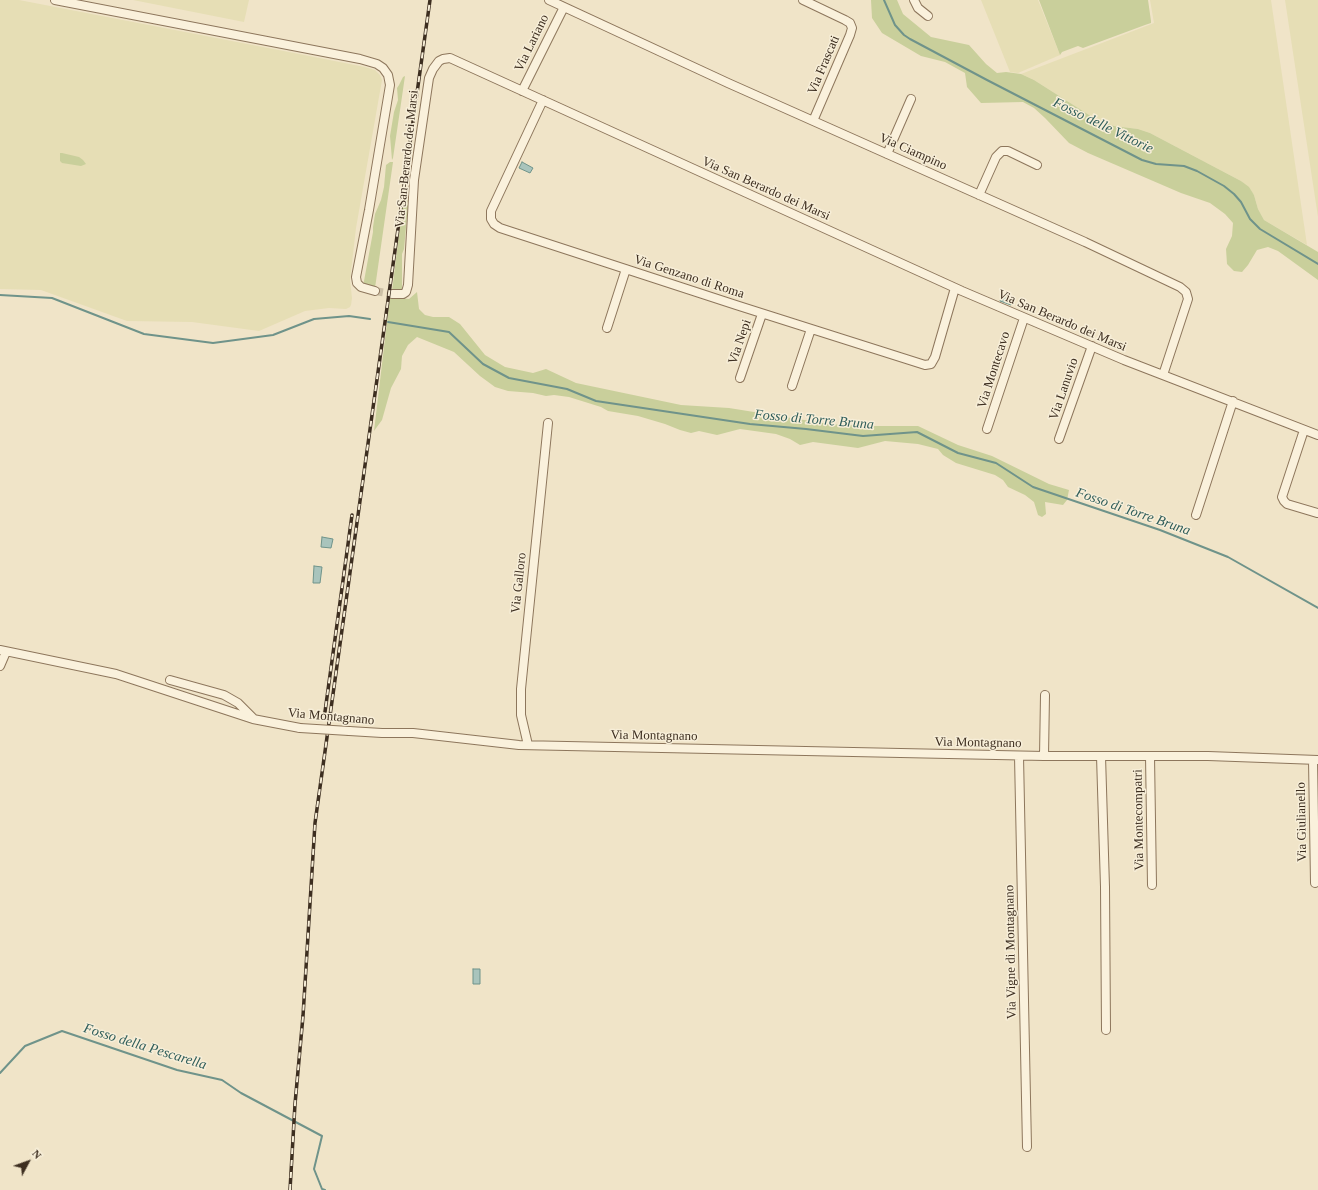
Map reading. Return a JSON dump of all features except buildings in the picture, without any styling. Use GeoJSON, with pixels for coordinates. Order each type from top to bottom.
{"type":"FeatureCollection","features":[{"type":"Feature","properties":{"kind":"street","name":"Via San Berardo dei Marsi"},"geometry":{"type":"LineString","coordinates":[[55,0],[367,60],[383,68],[388,75],[390,85],[356,277],[357,283],[361,287],[375,292]]}},
{"type":"Feature","properties":{"kind":"street","name":"Via Ciampino"},"geometry":{"type":"LineString","coordinates":[[549,0],[813,121],[1085,242],[1178,286],[1184,290],[1187,295],[1187,302],[1163,376]]}},
{"type":"Feature","properties":{"kind":"street","name":"Via Frascati"},"geometry":{"type":"LineString","coordinates":[[803,0],[845,20],[850,23],[852,28],[813,121]]}},
{"type":"Feature","properties":{"kind":"street"},"geometry":{"type":"LineString","coordinates":[[914,0],[918,8],[928,16]]}},
{"type":"Feature","properties":{"kind":"street","name":"Via Lariano"},"geometry":{"type":"LineString","coordinates":[[522,90],[564,7]]}},
{"type":"Feature","properties":{"kind":"street","name":"Via San Berardo dei Marsi"},"geometry":{"type":"LineString","coordinates":[[392,294],[401,295],[405,293],[408,285],[414,180],[428,81],[433,69],[441,60],[448,58],[522,90],[955,288],[1024,318],[1163,376],[1233,401],[1318,435]]}},
{"type":"Feature","properties":{"kind":"street"},"geometry":{"type":"LineString","coordinates":[[887,154],[911,99]]}},
{"type":"Feature","properties":{"kind":"street","name":"Via Genzano di Roma"},"geometry":{"type":"LineString","coordinates":[[543,100],[491,211],[491,219],[496,225],[505,230],[923,365],[929,365],[933,362],[955,288]]}},
{"type":"Feature","properties":{"kind":"street"},"geometry":{"type":"LineString","coordinates":[[979,195],[996,157],[1002,151],[1008,151],[1037,165]]}},
{"type":"Feature","properties":{"kind":"street"},"geometry":{"type":"LineString","coordinates":[[607,328],[626,269]]}},
{"type":"Feature","properties":{"kind":"street","name":"Via Nepi"},"geometry":{"type":"LineString","coordinates":[[740,378],[762,314]]}},
{"type":"Feature","properties":{"kind":"street","name":"Via Montecavo"},"geometry":{"type":"LineString","coordinates":[[988,429],[1024,318]]}},
{"type":"Feature","properties":{"kind":"street"},"geometry":{"type":"LineString","coordinates":[[792,386],[811,329]]}},
{"type":"Feature","properties":{"kind":"street","name":"Via Lanuvio"},"geometry":{"type":"LineString","coordinates":[[1059,439],[1092,346]]}},
{"type":"Feature","properties":{"kind":"street"},"geometry":{"type":"LineString","coordinates":[[1196,515],[1233,401]]}},
{"type":"Feature","properties":{"kind":"street","name":"Via Galloro"},"geometry":{"type":"LineString","coordinates":[[528,745],[521,714],[520,692],[548,423]]}},
{"type":"Feature","properties":{"kind":"street"},"geometry":{"type":"LineString","coordinates":[[1304,430],[1282,497],[1287,504],[1317,513]]}},
{"type":"Feature","properties":{"kind":"street"},"geometry":{"type":"LineString","coordinates":[[0,666],[3,651]]}},
{"type":"Feature","properties":{"kind":"street","name":"Via Montagnano"},"geometry":{"type":"LineString","coordinates":[[3,651],[126,676],[253,719],[300,728],[420,734],[502,744],[528,745],[1019,756],[1208,756],[1316,760]]}},
{"type":"Feature","properties":{"kind":"street"},"geometry":{"type":"LineString","coordinates":[[170,680],[224,694],[238,703],[253,719]]}},
{"type":"Feature","properties":{"kind":"street"},"geometry":{"type":"LineString","coordinates":[[1044,756],[1045,695]]}},
{"type":"Feature","properties":{"kind":"street","name":"Via Vigne di Montagnano"},"geometry":{"type":"LineString","coordinates":[[1019,756],[1027,1147]]}},
{"type":"Feature","properties":{"kind":"street"},"geometry":{"type":"LineString","coordinates":[[1101,756],[1105,887],[1106,1030]]}},
{"type":"Feature","properties":{"kind":"street","name":"Via Montecompatri"},"geometry":{"type":"LineString","coordinates":[[1150,756],[1152,885]]}},
{"type":"Feature","properties":{"kind":"street","name":"Via Giulianello"},"geometry":{"type":"LineString","coordinates":[[1315,883],[1316,760]]}},
{"type":"Feature","properties":{"kind":"shaded area"},"geometry":{"type":"Polygon","coordinates":[[[0,0],[19,0],[375,70],[380,75],[382,80],[356,228],[350,280],[352,298],[350,307],[346,309],[329,308],[305,311],[259,331],[192,322],[127,321],[41,290],[0,289],[0,0]]]}},
{"type":"Feature","properties":{"kind":"shaded area"},"geometry":{"type":"Polygon","coordinates":[[[133,0],[249,0],[244,22],[133,0]]]}},
{"type":"Feature","properties":{"kind":"shaded area"},"geometry":{"type":"Polygon","coordinates":[[[981,0],[1038,0],[1060,55],[1018,73],[1010,72],[981,0]]]}},
{"type":"Feature","properties":{"kind":"shaded area"},"geometry":{"type":"Polygon","coordinates":[[[1150,0],[1271,0],[1307,245],[1264,220],[1258,209],[1254,195],[1241,181],[1150,133],[1138,129],[1114,126],[1097,120],[1034,80],[1021,74],[1154,23],[1150,0]]]}},
{"type":"Feature","properties":{"kind":"shaded area"},"geometry":{"type":"Polygon","coordinates":[[[1285,0],[1318,0],[1318,217],[1285,0]]]}},
{"type":"Feature","properties":{"kind":"green space"},"geometry":{"type":"Polygon","coordinates":[[[871,0],[897,0],[903,14],[931,37],[969,45],[986,64],[997,73],[1006,72],[1021,74],[1034,80],[1097,120],[1114,126],[1138,129],[1150,133],[1241,181],[1249,187],[1254,195],[1258,209],[1264,220],[1318,252],[1318,280],[1278,251],[1268,247],[1257,250],[1242,272],[1234,271],[1227,264],[1226,249],[1232,236],[1233,223],[1225,214],[1210,203],[1181,193],[1088,153],[1069,143],[1034,108],[1023,102],[981,103],[967,87],[965,73],[945,62],[921,56],[882,33],[872,18],[871,0]]]}},
{"type":"Feature","properties":{"kind":"green space"},"geometry":{"type":"Polygon","coordinates":[[[1039,0],[1148,0],[1151,23],[1083,48],[1078,46],[1062,52],[1060,55],[1039,0]]]}},
{"type":"Feature","properties":{"kind":"green space"},"geometry":{"type":"Polygon","coordinates":[[[405,76],[392,160],[390,136],[394,112],[398,100],[397,88],[405,76]]]}},
{"type":"Feature","properties":{"kind":"green space"},"geometry":{"type":"Polygon","coordinates":[[[60,153],[79,157],[86,164],[81,166],[62,163],[60,161],[60,153]]]}},
{"type":"Feature","properties":{"kind":"green space"},"geometry":{"type":"Polygon","coordinates":[[[393,162],[375,288],[363,285],[375,214],[381,200],[384,187],[386,165],[393,162]]]}},
{"type":"Feature","properties":{"kind":"green space"},"geometry":{"type":"Polygon","coordinates":[[[404,194],[407,197],[408,206],[404,249],[402,254],[402,290],[392,291],[404,194]]]}},
{"type":"Feature","properties":{"kind":"green space"},"geometry":{"type":"Polygon","coordinates":[[[417,292],[419,309],[425,315],[433,317],[449,317],[460,324],[485,355],[505,367],[533,373],[546,369],[576,383],[681,405],[729,408],[829,424],[918,426],[958,445],[992,456],[1049,484],[1069,490],[1067,500],[1063,505],[1045,502],[1046,514],[1042,517],[1038,515],[1034,502],[1025,495],[1008,487],[1003,480],[995,475],[956,463],[943,455],[938,449],[918,444],[885,441],[858,448],[813,442],[800,445],[790,439],[776,434],[740,429],[717,435],[699,431],[691,433],[638,416],[608,411],[601,407],[569,397],[554,395],[546,396],[533,393],[508,391],[495,387],[480,376],[454,352],[417,337],[408,345],[402,356],[401,369],[391,388],[382,420],[374,431],[390,297],[409,299],[417,292]]]}},
{"type":"Feature","properties":{"kind":"water"},"geometry":{"type":"Polygon","coordinates":[[[522,162],[533,168],[530,173],[519,168],[522,162]]]}},
{"type":"Feature","properties":{"kind":"water"},"geometry":{"type":"Polygon","coordinates":[[[1002,295],[1013,299],[1011,305],[1000,301],[1002,295]]]}},
{"type":"Feature","properties":{"kind":"water"},"geometry":{"type":"Polygon","coordinates":[[[322,537],[333,539],[331,548],[321,547],[322,537]]]}},
{"type":"Feature","properties":{"kind":"water"},"geometry":{"type":"Polygon","coordinates":[[[314,566],[322,567],[320,583],[313,583],[314,566]]]}},
{"type":"Feature","properties":{"kind":"water"},"geometry":{"type":"Polygon","coordinates":[[[473,969],[480,969],[480,984],[473,984],[473,969]]]}},
{"type":"Feature","properties":{"kind":"waterway","name":"Fosso delle Vittorie"},"geometry":{"type":"LineString","coordinates":[[884,0],[895,25],[910,39],[1142,160],[1156,164],[1184,166],[1197,171],[1224,186],[1234,194],[1241,202],[1250,219],[1260,229],[1318,264]]}},
{"type":"Feature","properties":{"kind":"waterway","name":"Fosso di Torre Bruna"},"geometry":{"type":"LineString","coordinates":[[0,295],[52,298],[144,334],[213,343],[273,335],[314,319],[349,316],[370,319]]}},
{"type":"Feature","properties":{"kind":"waterway","name":"Fosso di Torre Bruna"},"geometry":{"type":"LineString","coordinates":[[388,322],[449,332],[483,364],[509,378],[567,389],[596,401],[750,424],[863,436],[917,432],[958,453],[996,463],[1033,487],[1160,530],[1228,557],[1318,608]]}},
{"type":"Feature","properties":{"kind":"waterway","name":"Fosso della Pescarella"},"geometry":{"type":"LineString","coordinates":[[0,1073],[25,1046],[62,1031],[177,1070],[222,1080],[241,1093],[322,1136],[314,1169],[322,1189],[325,1190]]}},
{"type":"Feature","properties":{"kind":"tunnel"},"geometry":{"type":"LineString","coordinates":[[375,291],[392,294]]}},
{"type":"Feature","properties":{"kind":"railway"},"geometry":{"type":"LineString","coordinates":[[290,1190],[315,823],[430,0]]}},
{"type":"Feature","properties":{"kind":"railway"},"geometry":{"type":"LineString","coordinates":[[324,719],[352,515]]}}]}
